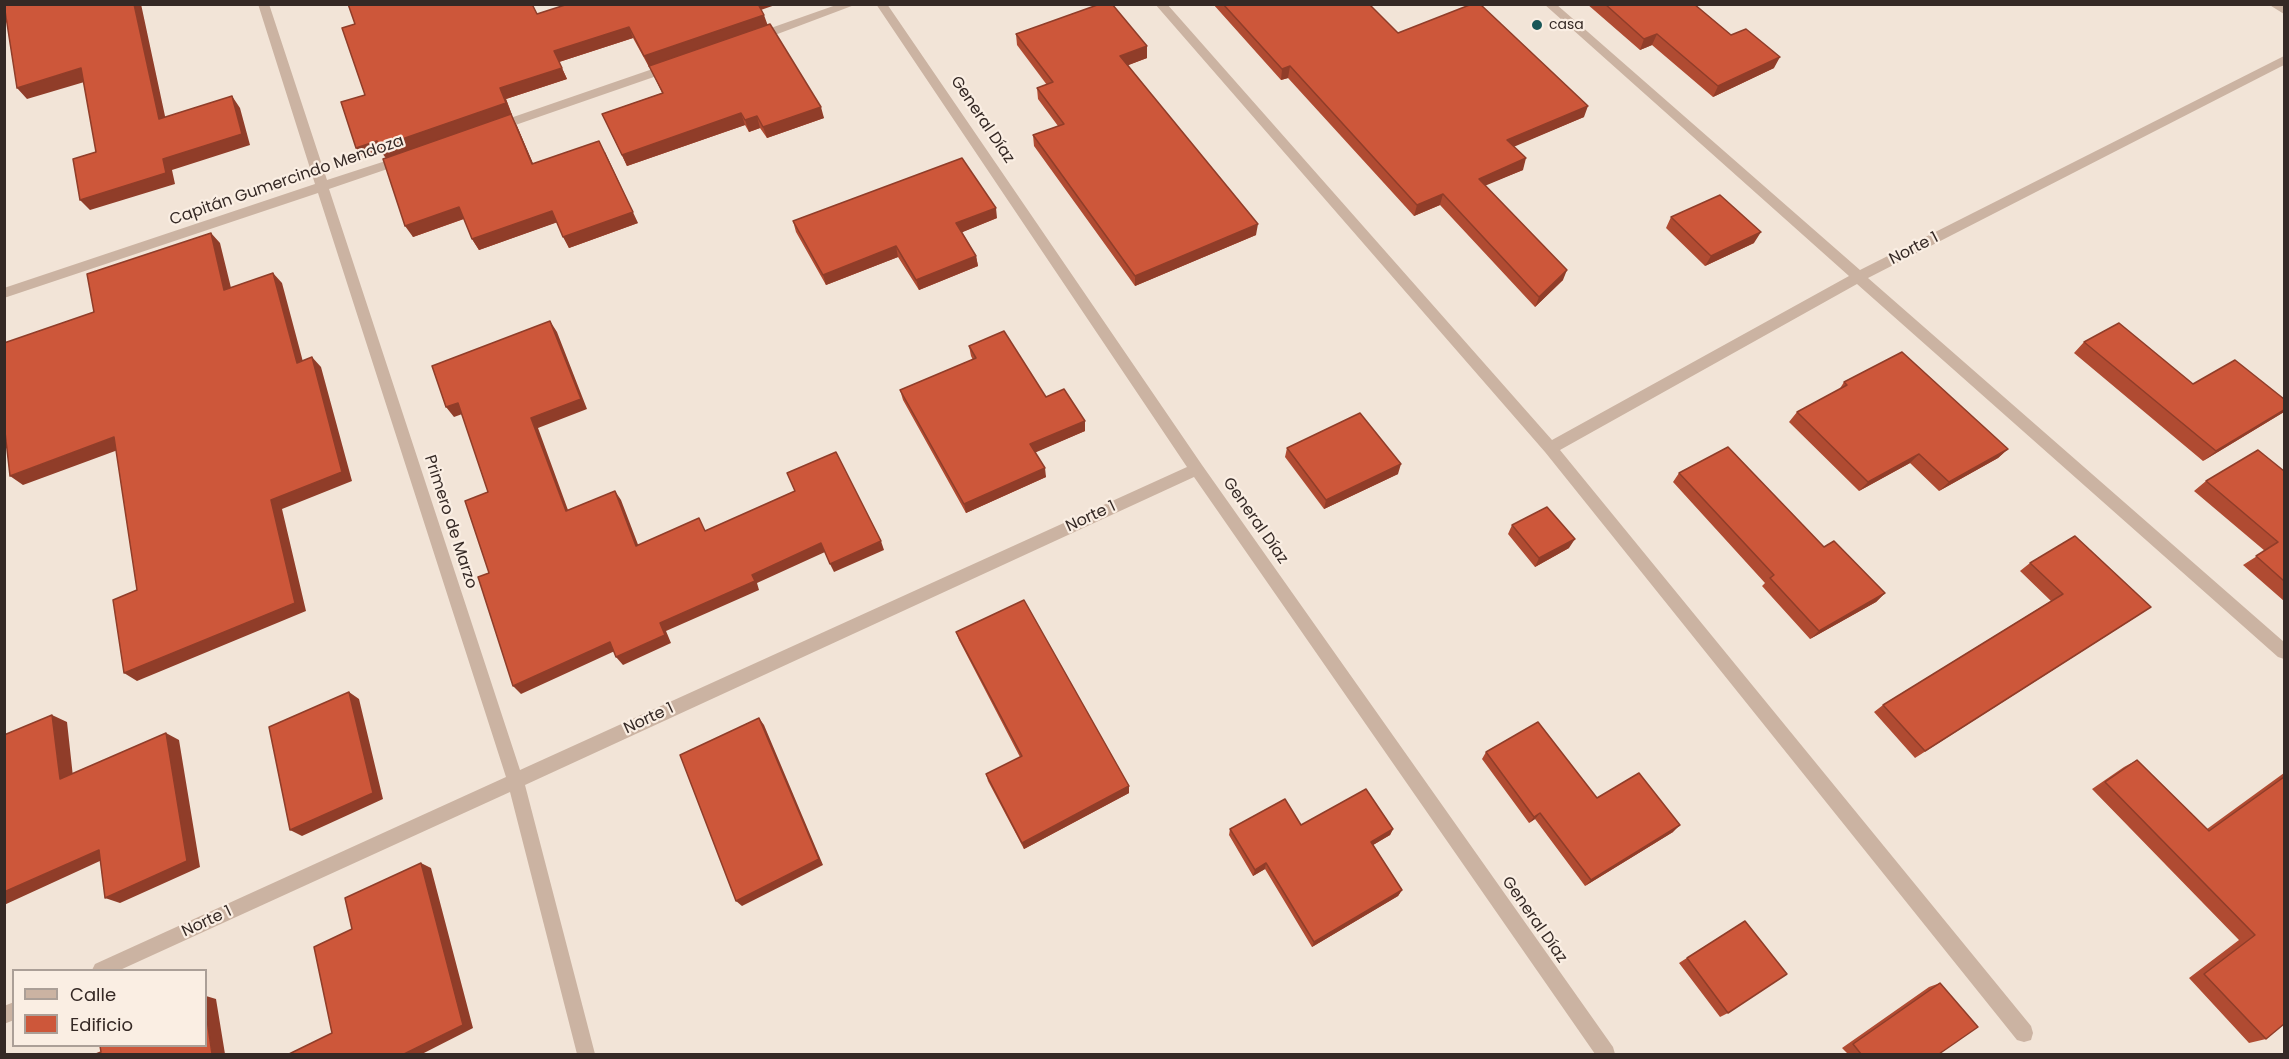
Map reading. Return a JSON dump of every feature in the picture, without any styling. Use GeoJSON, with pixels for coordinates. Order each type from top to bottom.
{"type":"FeatureCollection","features":[{"type":"Feature","properties":{"kind":"street","name":"Primero de Marzo"},"geometry":{"type":"LineString","coordinates":[[263,4],[515,780],[586,1054]]}},
{"type":"Feature","properties":{"kind":"street"},"geometry":{"type":"LineString","coordinates":[[739,43],[852,4]]}},
{"type":"Feature","properties":{"kind":"street","name":"General Díaz"},"geometry":{"type":"LineString","coordinates":[[881,4],[1197,469],[1606,1054]]}},
{"type":"Feature","properties":{"kind":"street"},"geometry":{"type":"LineString","coordinates":[[1160,4],[1550,448],[2024,1033]]}},
{"type":"Feature","properties":{"kind":"street"},"geometry":{"type":"LineString","coordinates":[[1549,4],[2284,652]]}},
{"type":"Feature","properties":{"kind":"street"},"geometry":{"type":"LineString","coordinates":[[2273,4],[2284,11]]}},
{"type":"Feature","properties":{"kind":"street","name":"Norte 1"},"geometry":{"type":"LineString","coordinates":[[1550,448],[1858,278],[2284,60]]}},
{"type":"Feature","properties":{"kind":"street"},"geometry":{"type":"LineString","coordinates":[[480,133],[683,63]]}},
{"type":"Feature","properties":{"kind":"street","name":"Capitán Gumercindo Mendoza"},"geometry":{"type":"LineString","coordinates":[[4,293],[413,156]]}},
{"type":"Feature","properties":{"kind":"street","name":"Norte 1"},"geometry":{"type":"LineString","coordinates":[[103,969],[1197,469]]}},
{"type":"Feature","properties":{"kind":"building"},"geometry":{"type":"Polygon","coordinates":[[[4,4],[134,4],[159,119],[232,96],[242,134],[163,159],[166,173],[80,200],[73,159],[96,152],[81,68],[17,88],[4,4]]]}},
{"type":"Feature","properties":{"kind":"building"},"geometry":{"type":"Polygon","coordinates":[[[348,4],[532,4],[537,14],[568,4],[758,4],[764,15],[644,56],[629,27],[554,51],[562,68],[500,88],[506,103],[379,147],[377,141],[356,148],[341,102],[365,95],[342,28],[355,24],[348,4]]]}},
{"type":"Feature","properties":{"kind":"building"},"geometry":{"type":"Polygon","coordinates":[[[1100,4],[1112,4],[1147,46],[1120,56],[1258,224],[1135,276],[1033,135],[1064,124],[1037,88],[1053,82],[1016,34],[1100,4]]]}},
{"type":"Feature","properties":{"kind":"building"},"geometry":{"type":"Polygon","coordinates":[[[1223,4],[1369,4],[1398,33],[1472,4],[1480,4],[1588,106],[1507,140],[1526,158],[1479,179],[1567,270],[1539,297],[1443,194],[1417,205],[1290,66],[1282,69],[1223,4]]]}},
{"type":"Feature","properties":{"kind":"building"},"geometry":{"type":"Polygon","coordinates":[[[1605,4],[1694,4],[1731,35],[1746,29],[1780,57],[1718,86],[1657,34],[1644,39],[1605,4]]]}},
{"type":"Feature","properties":{"kind":"building"},"geometry":{"type":"Polygon","coordinates":[[[770,24],[821,107],[763,127],[757,116],[745,120],[741,113],[622,155],[602,114],[663,93],[649,66],[770,24]]]}},
{"type":"Feature","properties":{"kind":"building"},"geometry":{"type":"Polygon","coordinates":[[[511,114],[532,164],[599,141],[633,212],[563,237],[552,211],[472,239],[459,207],[405,226],[383,159],[511,114]]]}},
{"type":"Feature","properties":{"kind":"building"},"geometry":{"type":"Polygon","coordinates":[[[962,158],[996,208],[956,223],[976,256],[916,280],[896,246],[823,275],[793,221],[962,158]]]}},
{"type":"Feature","properties":{"kind":"building"},"geometry":{"type":"Polygon","coordinates":[[[1720,195],[1761,232],[1711,256],[1671,217],[1720,195]]]}},
{"type":"Feature","properties":{"kind":"building"},"geometry":{"type":"Polygon","coordinates":[[[211,233],[224,290],[273,273],[297,363],[312,357],[342,472],[271,500],[295,603],[124,673],[113,600],[137,590],[114,437],[10,476],[4,423],[4,343],[94,312],[87,274],[211,233]]]}},
{"type":"Feature","properties":{"kind":"building"},"geometry":{"type":"Polygon","coordinates":[[[550,321],[581,399],[531,418],[566,511],[615,491],[636,546],[699,518],[705,531],[795,491],[787,473],[836,452],[881,541],[830,564],[821,543],[752,575],[755,581],[660,623],[665,635],[616,657],[610,642],[513,686],[478,577],[489,573],[465,501],[488,492],[458,403],[446,407],[432,366],[550,321]]]}},
{"type":"Feature","properties":{"kind":"building"},"geometry":{"type":"Polygon","coordinates":[[[2119,323],[2193,384],[2235,360],[2284,399],[2284,410],[2216,451],[2084,342],[2119,323]]]}},
{"type":"Feature","properties":{"kind":"building"},"geometry":{"type":"Polygon","coordinates":[[[1004,331],[1046,397],[1064,389],[1085,421],[1030,444],[1045,468],[964,504],[900,390],[976,358],[969,346],[1004,331]]]}},
{"type":"Feature","properties":{"kind":"building"},"geometry":{"type":"Polygon","coordinates":[[[1902,352],[2008,449],[1949,482],[1919,454],[1868,482],[1797,412],[1847,385],[1844,382],[1902,352]]]}},
{"type":"Feature","properties":{"kind":"building"},"geometry":{"type":"Polygon","coordinates":[[[1360,413],[1401,464],[1326,500],[1287,448],[1360,413]]]}},
{"type":"Feature","properties":{"kind":"building"},"geometry":{"type":"Polygon","coordinates":[[[1728,447],[1824,547],[1834,541],[1885,593],[1819,631],[1770,578],[1774,575],[1679,473],[1728,447]]]}},
{"type":"Feature","properties":{"kind":"building"},"geometry":{"type":"Polygon","coordinates":[[[2258,450],[2284,471],[2284,581],[2256,556],[2278,542],[2206,481],[2258,450]]]}},
{"type":"Feature","properties":{"kind":"building"},"geometry":{"type":"Polygon","coordinates":[[[1547,507],[1575,539],[1539,558],[1512,525],[1547,507]]]}},
{"type":"Feature","properties":{"kind":"building"},"geometry":{"type":"Polygon","coordinates":[[[2075,536],[2151,607],[1925,751],[1883,705],[2063,594],[2030,563],[2075,536]]]}},
{"type":"Feature","properties":{"kind":"building"},"geometry":{"type":"Polygon","coordinates":[[[1024,600],[1129,786],[1022,843],[986,774],[1022,756],[956,632],[1024,600]]]}},
{"type":"Feature","properties":{"kind":"building"},"geometry":{"type":"Polygon","coordinates":[[[349,692],[373,793],[290,830],[269,727],[349,692]]]}},
{"type":"Feature","properties":{"kind":"building"},"geometry":{"type":"Polygon","coordinates":[[[52,715],[60,779],[166,733],[187,861],[105,898],[99,850],[4,892],[4,735],[52,715]]]}},
{"type":"Feature","properties":{"kind":"building"},"geometry":{"type":"Polygon","coordinates":[[[759,718],[819,859],[736,901],[680,755],[759,718]]]}},
{"type":"Feature","properties":{"kind":"building"},"geometry":{"type":"Polygon","coordinates":[[[1538,722],[1597,798],[1639,773],[1680,825],[1591,880],[1540,813],[1534,817],[1486,752],[1538,722]]]}},
{"type":"Feature","properties":{"kind":"building"},"geometry":{"type":"Polygon","coordinates":[[[2137,760],[2209,831],[2284,777],[2284,1024],[2266,1039],[2204,974],[2255,935],[2105,782],[2137,760]]]}},
{"type":"Feature","properties":{"kind":"building"},"geometry":{"type":"Polygon","coordinates":[[[1366,789],[1393,829],[1371,842],[1402,890],[1314,942],[1266,863],[1255,870],[1230,829],[1285,799],[1301,825],[1366,789]]]}},
{"type":"Feature","properties":{"kind":"building"},"geometry":{"type":"Polygon","coordinates":[[[421,863],[463,1025],[404,1054],[289,1054],[332,1033],[314,947],[352,929],[345,898],[421,863]]]}},
{"type":"Feature","properties":{"kind":"building"},"geometry":{"type":"Polygon","coordinates":[[[1745,921],[1787,974],[1728,1013],[1687,958],[1745,921]]]}},
{"type":"Feature","properties":{"kind":"building"},"geometry":{"type":"Polygon","coordinates":[[[1940,983],[1978,1027],[1939,1054],[1861,1054],[1853,1044],[1940,983]]]}},
{"type":"Feature","properties":{"kind":"building"},"geometry":{"type":"Polygon","coordinates":[[[207,1020],[212,1054],[96,1054],[101,1052],[100,1047],[207,1047],[207,1020]]]}},
{"type":"Feature","properties":{"kind":"place","name":"casa"},"geometry":{"type":"Point","coordinates":[1537,25]}}]}
